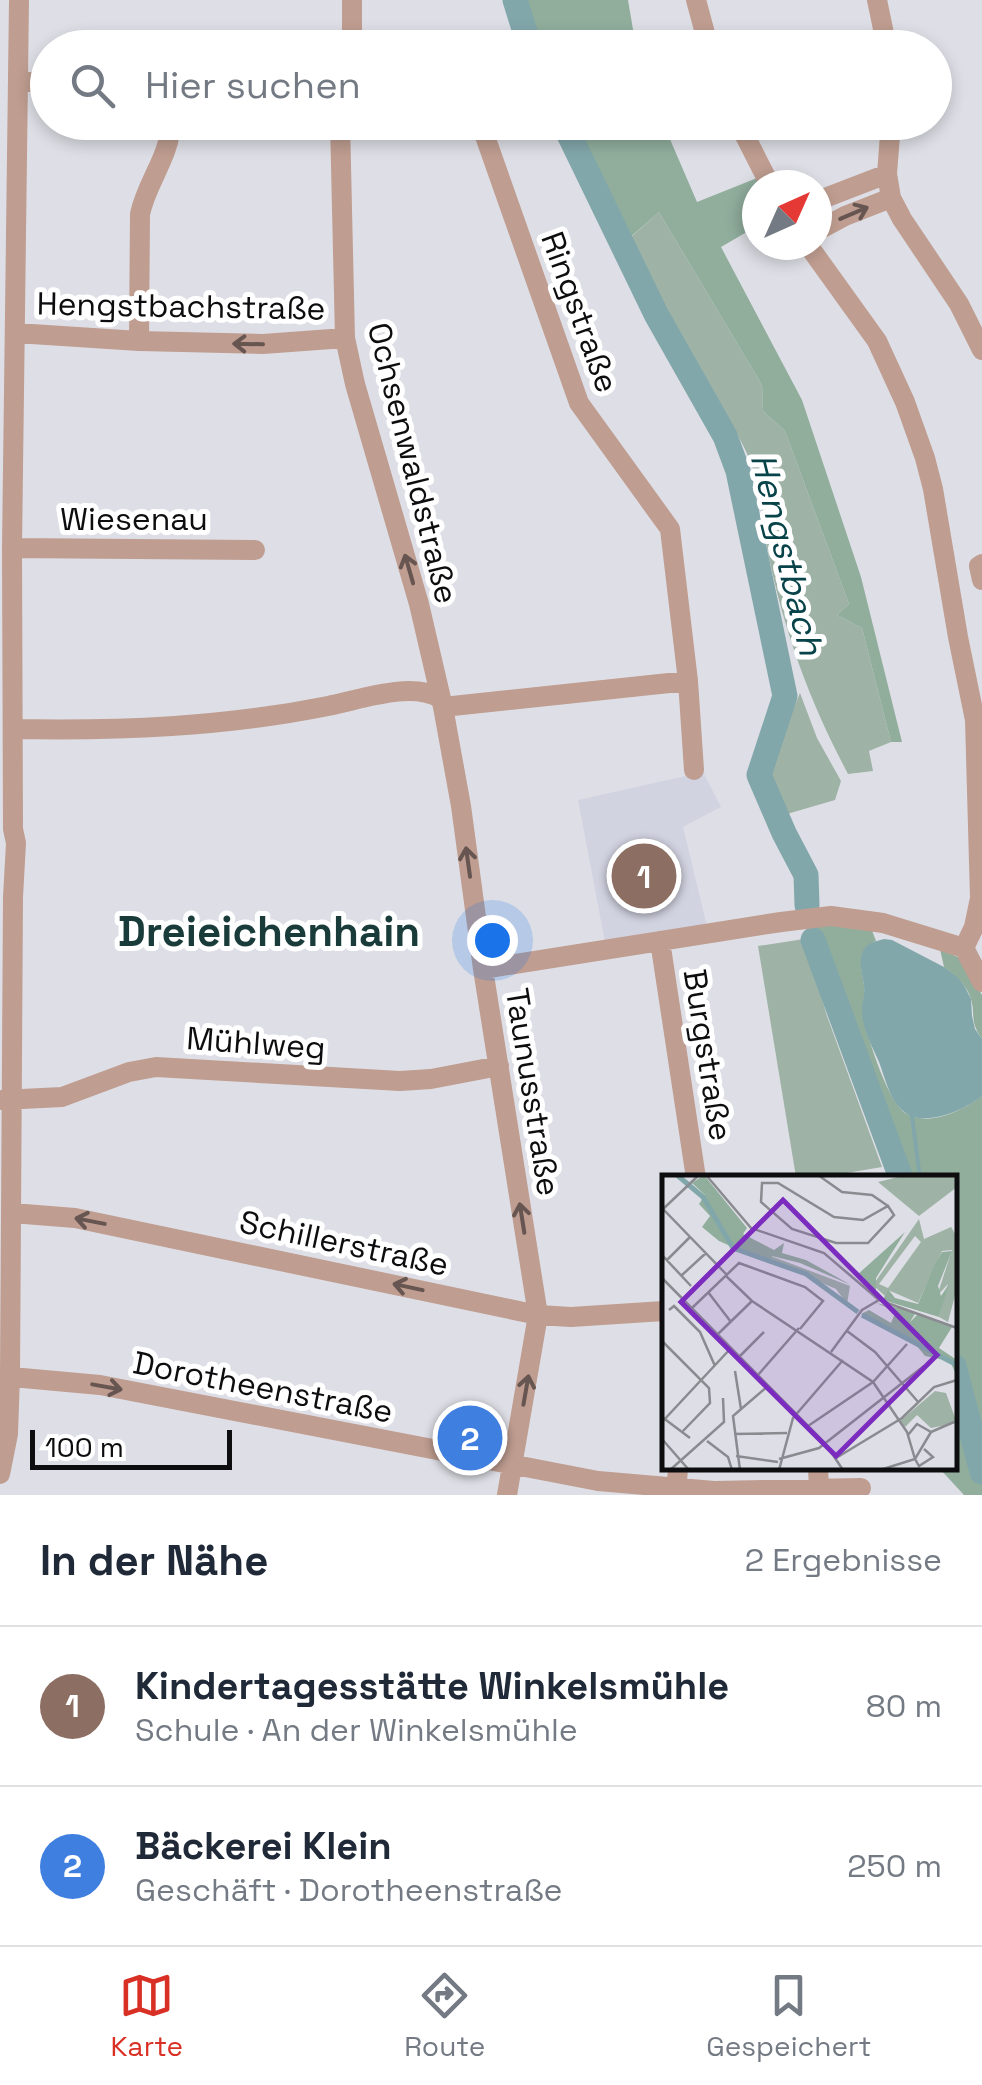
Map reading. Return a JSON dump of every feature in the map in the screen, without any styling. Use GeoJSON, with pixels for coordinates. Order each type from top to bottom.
{"type":"FeatureCollection","features":[{"type":"Feature","properties":{"kind":"street"},"geometry":{"type":"LineString","coordinates":[[0,1474],[8,1434],[5,1376],[12,1214],[7,1100],[16,843],[6,829],[14,729],[12,548],[6,464],[16,333],[18,0]]}},
{"type":"Feature","properties":{"kind":"street"},"geometry":{"type":"LineString","coordinates":[[352,0],[352,30]]}},
{"type":"Feature","properties":{"kind":"street"},"geometry":{"type":"LineString","coordinates":[[696,0],[704,30]]}},
{"type":"Feature","properties":{"kind":"street"},"geometry":{"type":"LineString","coordinates":[[877,0],[883,30]]}},
{"type":"Feature","properties":{"kind":"street"},"geometry":{"type":"LineString","coordinates":[[18,82],[30,82]]}},
{"type":"Feature","properties":{"kind":"street"},"geometry":{"type":"LineString","coordinates":[[139,341],[140,214],[168,140]]}},
{"type":"Feature","properties":{"kind":"street","name":"Ochsenwaldstraße"},"geometry":{"type":"LineString","coordinates":[[340,140],[345,338],[419,604],[441,702]]}},
{"type":"Feature","properties":{"kind":"street","name":"Ringstraße"},"geometry":{"type":"LineString","coordinates":[[486,140],[579,403],[670,529],[694,770]]}},
{"type":"Feature","properties":{"kind":"street"},"geometry":{"type":"LineString","coordinates":[[747,140],[762,170]]}},
{"type":"Feature","properties":{"kind":"street"},"geometry":{"type":"LineString","coordinates":[[890,140],[887,174],[892,198],[959,304],[982,350]]}},
{"type":"Feature","properties":{"kind":"street"},"geometry":{"type":"LineString","coordinates":[[832,196],[887,174]]}},
{"type":"Feature","properties":{"kind":"street"},"geometry":{"type":"LineString","coordinates":[[832,223],[892,198]]}},
{"type":"Feature","properties":{"kind":"street"},"geometry":{"type":"LineString","coordinates":[[819,260],[877,342],[918,436],[933,489],[975,720],[980,898],[979,913],[964,948]]}},
{"type":"Feature","properties":{"kind":"street","name":"Hengstbachstraße"},"geometry":{"type":"LineString","coordinates":[[16,333],[263,344],[345,338]]}},
{"type":"Feature","properties":{"kind":"street","name":"Wiesenau"},"geometry":{"type":"LineString","coordinates":[[12,548],[255,550]]}},
{"type":"Feature","properties":{"kind":"street"},"geometry":{"type":"LineString","coordinates":[[982,564],[982,580]]}},
{"type":"Feature","properties":{"kind":"street"},"geometry":{"type":"LineString","coordinates":[[14,729],[185,726],[281,714],[401,691],[428,692],[441,702],[688,680]]}},
{"type":"Feature","properties":{"kind":"street","name":"Taunusstraße"},"geometry":{"type":"LineString","coordinates":[[441,702],[461,806],[482,968],[538,1314],[507,1495]]}},
{"type":"Feature","properties":{"kind":"street"},"geometry":{"type":"LineString","coordinates":[[482,968],[831,916],[883,923],[964,948],[982,982]]}},
{"type":"Feature","properties":{"kind":"street","name":"Burgstraße"},"geometry":{"type":"LineString","coordinates":[[660,941],[696,1175]]}},
{"type":"Feature","properties":{"kind":"street","name":"Mühlweg"},"geometry":{"type":"LineString","coordinates":[[7,1100],[62,1097],[147,1068],[400,1081],[498,1066]]}},
{"type":"Feature","properties":{"kind":"street","name":"Schillerstraße"},"geometry":{"type":"LineString","coordinates":[[12,1214],[76,1218],[538,1314],[571,1317],[662,1311]]}},
{"type":"Feature","properties":{"kind":"street","name":"Dorotheenstraße"},"geometry":{"type":"LineString","coordinates":[[5,1376],[100,1386],[598,1481],[677,1484],[714,1491],[862,1488]]}},
{"type":"Feature","properties":{"kind":"street"},"geometry":{"type":"LineString","coordinates":[[818,1470],[819,1490]]}},
{"type":"Feature","properties":{"kind":"shaded area"},"geometry":{"type":"Polygon","coordinates":[[[703,772],[721,807],[683,827],[707,926],[605,942],[578,800],[703,772]]]}},
{"type":"Feature","properties":{"kind":"green space"},"geometry":{"type":"Polygon","coordinates":[[[508,0],[628,0],[633,30],[518,30],[508,0]]]}},
{"type":"Feature","properties":{"kind":"green space"},"geometry":{"type":"Polygon","coordinates":[[[564,140],[670,140],[697,202],[742,184],[742,235],[721,247],[802,400],[861,577],[902,742],[891,742],[862,628],[837,615],[849,604],[785,431],[763,411],[762,385],[659,212],[617,249],[564,140]]]}},
{"type":"Feature","properties":{"kind":"green space"},"geometry":{"type":"Polygon","coordinates":[[[659,212],[762,385],[763,411],[785,431],[849,604],[837,615],[862,628],[891,742],[869,751],[873,771],[848,774],[822,721],[783,615],[750,460],[683,346],[630,238],[659,212]]]}},
{"type":"Feature","properties":{"kind":"green space"},"geometry":{"type":"Polygon","coordinates":[[[800,693],[817,738],[841,781],[835,800],[787,814],[768,771],[800,693]]]}},
{"type":"Feature","properties":{"kind":"green space"},"geometry":{"type":"Polygon","coordinates":[[[819,925],[871,928],[876,941],[865,950],[861,960],[864,1021],[881,1072],[900,1108],[916,1118],[936,1118],[982,1096],[982,1495],[964,1495],[941,1470],[957,1470],[957,1175],[892,1175],[813,952],[809,930],[819,925]]]}},
{"type":"Feature","properties":{"kind":"green space"},"geometry":{"type":"Polygon","coordinates":[[[804,939],[827,1016],[882,1167],[835,1175],[796,1175],[758,946],[804,939]]]}},
{"type":"Feature","properties":{"kind":"green space"},"geometry":{"type":"Polygon","coordinates":[[[940,949],[960,958],[982,995],[982,1039],[974,1023],[969,994],[944,967],[940,949]]]}},
{"type":"Feature","properties":{"kind":"water"},"geometry":{"type":"Polygon","coordinates":[[[884,939],[944,967],[958,978],[971,999],[975,1029],[982,1039],[982,1096],[955,1112],[932,1118],[911,1116],[898,1106],[888,1088],[862,1010],[862,954],[868,945],[884,939]]]}},
{"type":"Feature","properties":{"kind":"waterway","name":"Hengstbach"},"geometry":{"type":"LineString","coordinates":[[515,0],[524,30]]}},
{"type":"Feature","properties":{"kind":"waterway","name":"Hengstbach"},"geometry":{"type":"LineString","coordinates":[[572,140],[656,314],[725,436],[738,471],[785,696],[759,775],[806,875],[807,905]]}},
{"type":"Feature","properties":{"kind":"waterway","name":"Hengstbach"},"geometry":{"type":"LineString","coordinates":[[813,940],[900,1175]]}},
{"type":"Feature","properties":{"kind":"waterway"},"geometry":{"type":"LineString","coordinates":[[912,1116],[920,1175]]}},
{"type":"Feature","properties":{"kind":"waterway","name":"Hengstbach"},"geometry":{"type":"LineString","coordinates":[[957,1377],[982,1472]]}},
{"type":"Feature","properties":{"kind":"place","name":"Kindertagesstätte Winkelsmühle"},"geometry":{"type":"Point","coordinates":[644,876]}},
{"type":"Feature","properties":{"kind":"place","name":"Bäckerei Klein"},"geometry":{"type":"Point","coordinates":[470,1438]}},
{"type":"Feature","properties":{"kind":"district","name":"Dreieichenhain"},"geometry":{"type":"Point","coordinates":[269,931]}}]}
